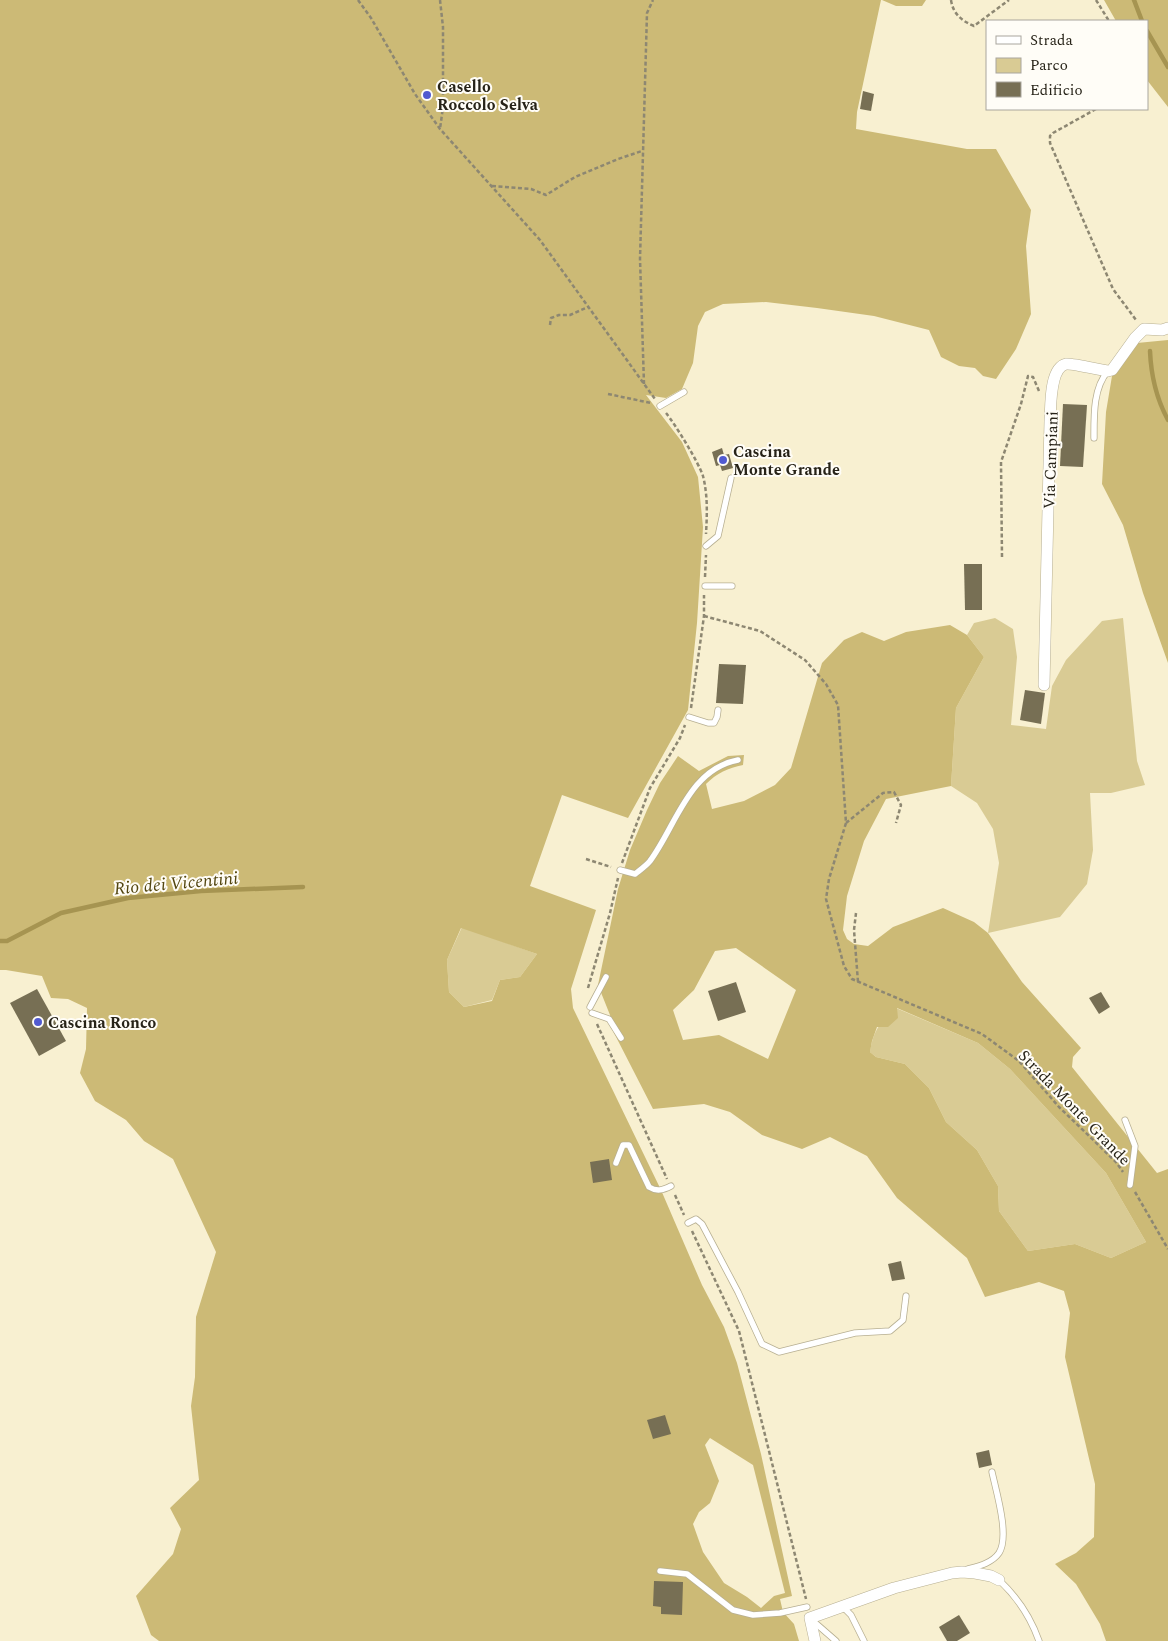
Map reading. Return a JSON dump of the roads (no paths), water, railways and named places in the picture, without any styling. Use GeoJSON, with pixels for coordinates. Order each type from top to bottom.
{"type":"FeatureCollection","features":[{"type":"Feature","properties":{"kind":"street"},"geometry":{"type":"LineString","coordinates":[[1108,372],[1112,370],[1135,338],[1144,329],[1162,330],[1168,328]]}},
{"type":"Feature","properties":{"kind":"street","name":"Via Campiani"},"geometry":{"type":"LineString","coordinates":[[1044,685],[1052,390],[1060,367],[1066,364],[1108,372]]}},
{"type":"Feature","properties":{"kind":"street"},"geometry":{"type":"LineString","coordinates":[[815,1641],[809,1612],[843,1607],[894,1588],[962,1572],[991,1576],[999,1580]]}},
{"type":"Feature","properties":{"kind":"lane"},"geometry":{"type":"LineString","coordinates":[[1094,438],[1094,416],[1099,389],[1102,379],[1108,372]]}},
{"type":"Feature","properties":{"kind":"lane"},"geometry":{"type":"LineString","coordinates":[[660,406],[684,392]]}},
{"type":"Feature","properties":{"kind":"lane"},"geometry":{"type":"LineString","coordinates":[[706,546],[718,536],[731,478]]}},
{"type":"Feature","properties":{"kind":"lane"},"geometry":{"type":"LineString","coordinates":[[705,586],[732,586]]}},
{"type":"Feature","properties":{"kind":"lane"},"geometry":{"type":"LineString","coordinates":[[689,717],[714,723],[718,717],[718,710]]}},
{"type":"Feature","properties":{"kind":"lane"},"geometry":{"type":"LineString","coordinates":[[620,870],[635,874],[649,863],[693,790],[710,771],[738,760]]}},
{"type":"Feature","properties":{"kind":"lane"},"geometry":{"type":"LineString","coordinates":[[606,977],[591,1010],[609,1019],[621,1038]]}},
{"type":"Feature","properties":{"kind":"lane"},"geometry":{"type":"LineString","coordinates":[[1124,1120],[1135,1146],[1130,1185]]}},
{"type":"Feature","properties":{"kind":"lane"},"geometry":{"type":"LineString","coordinates":[[616,1163],[623,1145],[629,1145],[652,1190],[661,1190],[671,1186]]}},
{"type":"Feature","properties":{"kind":"lane"},"geometry":{"type":"LineString","coordinates":[[688,1223],[696,1219],[702,1224],[738,1292],[762,1344],[779,1352],[855,1333],[890,1331],[903,1320],[906,1296]]}},
{"type":"Feature","properties":{"kind":"lane"},"geometry":{"type":"LineString","coordinates":[[962,1572],[987,1563],[1000,1553],[1003,1539],[1000,1510],[992,1472]]}},
{"type":"Feature","properties":{"kind":"lane"},"geometry":{"type":"LineString","coordinates":[[660,1571],[687,1574],[733,1610],[753,1615],[809,1612],[836,1641]]}},
{"type":"Feature","properties":{"kind":"lane"},"geometry":{"type":"LineString","coordinates":[[999,1580],[1012,1592],[1039,1641]]}},
{"type":"Feature","properties":{"kind":"lane"},"geometry":{"type":"LineString","coordinates":[[843,1607],[851,1615],[864,1641]]}},
{"type":"Feature","properties":{"kind":"waterway"},"geometry":{"type":"LineString","coordinates":[[1134,0],[1142,20]]}},
{"type":"Feature","properties":{"kind":"waterway"},"geometry":{"type":"LineString","coordinates":[[1148,33],[1168,67]]}},
{"type":"Feature","properties":{"kind":"waterway"},"geometry":{"type":"LineString","coordinates":[[1150,351],[1155,386],[1168,420]]}},
{"type":"Feature","properties":{"kind":"waterway","name":"Rio dei Vicentini"},"geometry":{"type":"LineString","coordinates":[[0,941],[7,941],[61,913],[128,898],[201,891],[303,887]]}},
{"type":"Feature","properties":{"kind":"place","name":"Casello Roccolo Selva"},"geometry":{"type":"Point","coordinates":[427,95]}},
{"type":"Feature","properties":{"kind":"place","name":"Cascina Monte Grande"},"geometry":{"type":"Point","coordinates":[723,460]}},
{"type":"Feature","properties":{"kind":"place","name":"Cascina Ronco"},"geometry":{"type":"Point","coordinates":[38,1022]}}]}
